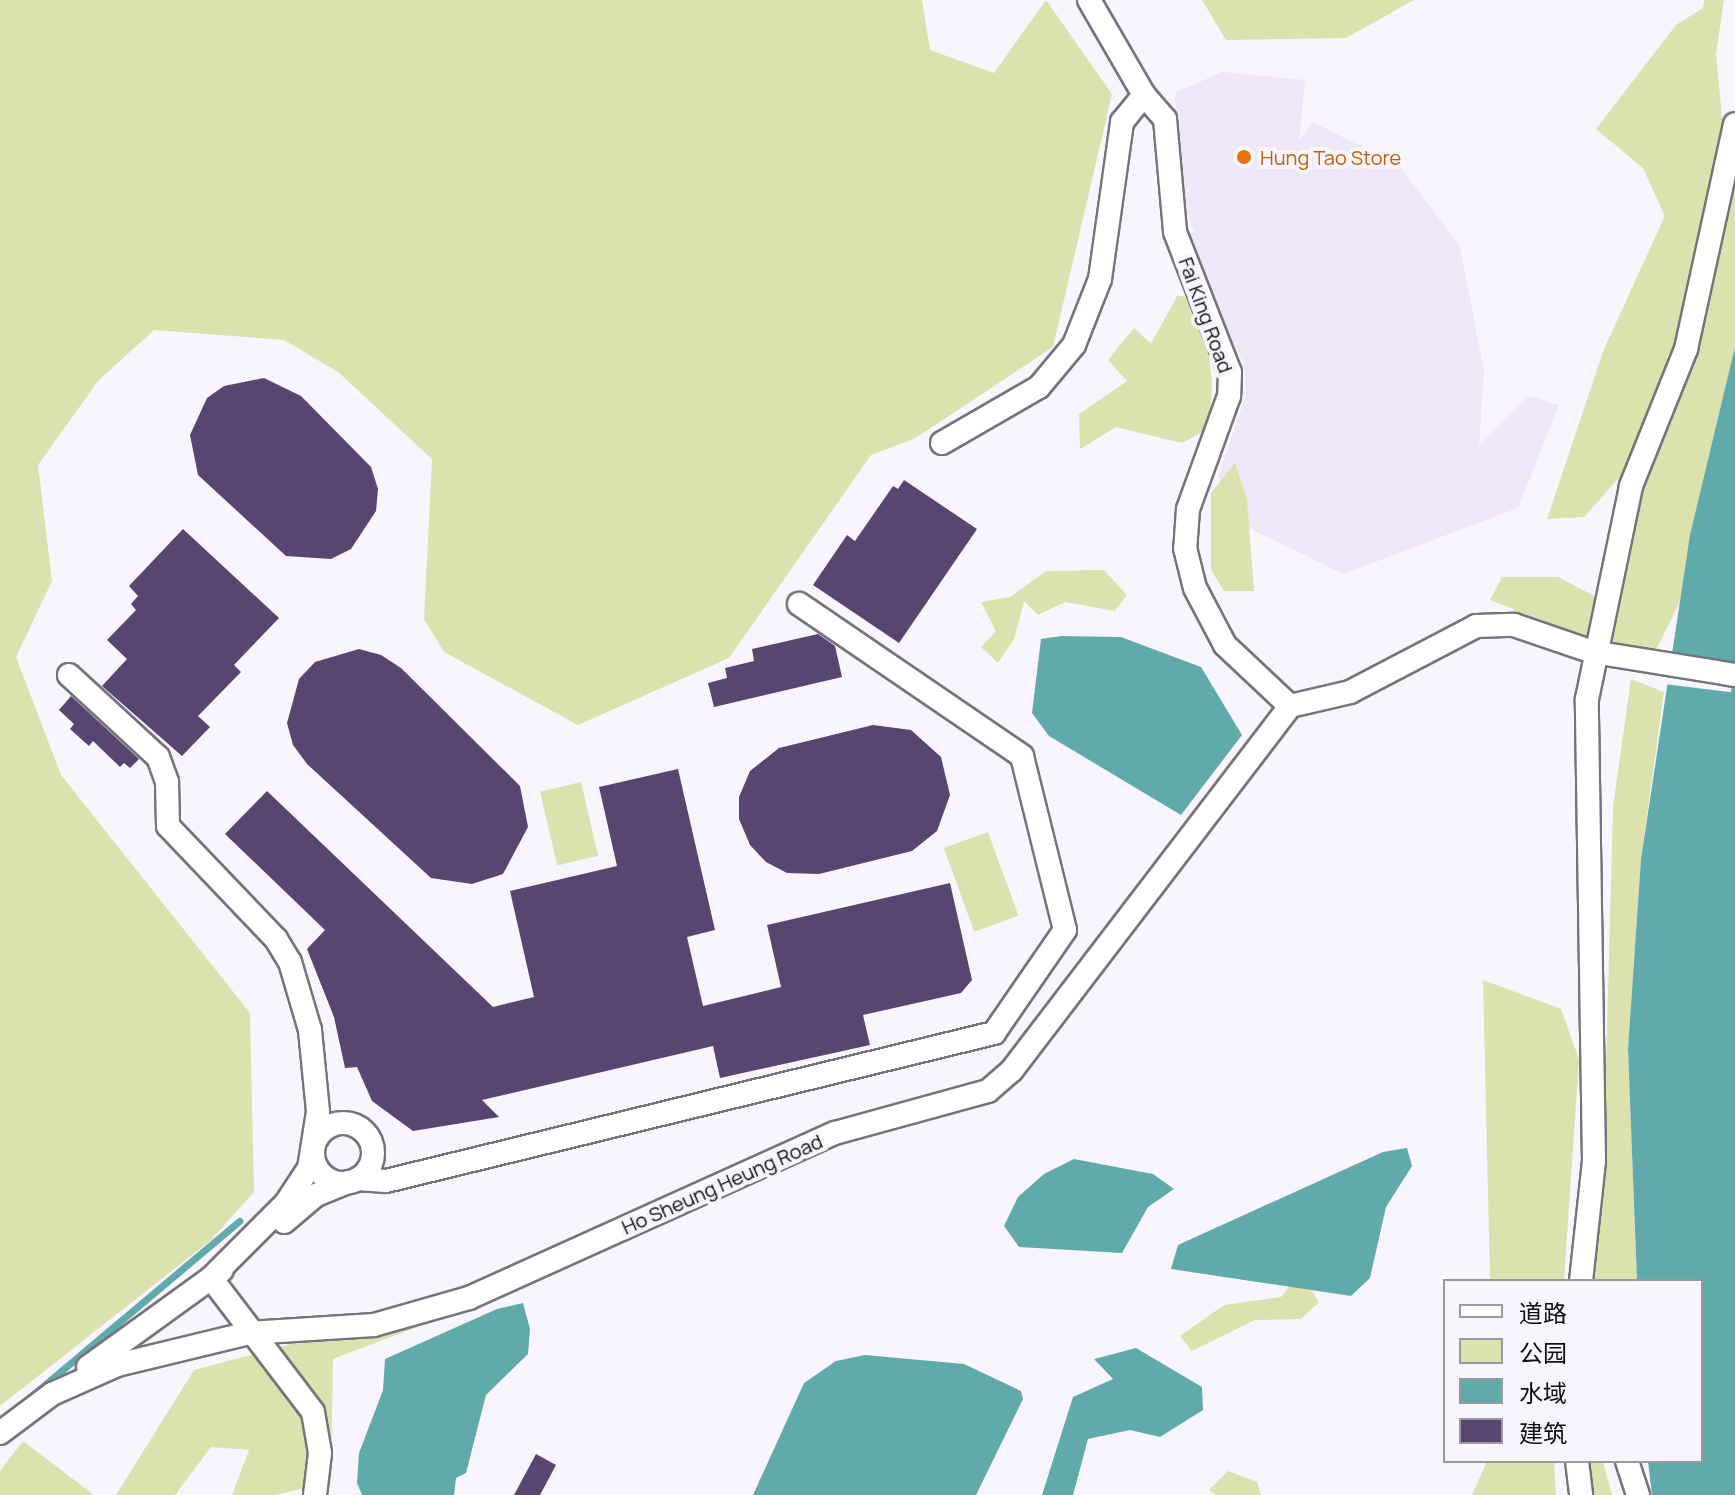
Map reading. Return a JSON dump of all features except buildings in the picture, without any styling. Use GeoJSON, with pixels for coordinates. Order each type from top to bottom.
{"type":"FeatureCollection","features":[{"type":"Feature","properties":{"kind":"street","name":"Fai King Road"},"geometry":{"type":"LineString","coordinates":[[1089,0],[1144,95],[1165,119],[1175,232],[1230,372],[1229,396],[1188,509],[1185,548],[1195,588],[1225,645],[1290,706]]}},
{"type":"Feature","properties":{"kind":"street"},"geometry":{"type":"LineString","coordinates":[[942,443],[1039,387],[1074,345],[1100,279],[1122,122],[1144,95]]}},
{"type":"Feature","properties":{"kind":"street"},"geometry":{"type":"LineString","coordinates":[[1581,1279],[1594,1161],[1587,699],[1593,652],[1631,486],[1686,349],[1735,124]]}},
{"type":"Feature","properties":{"kind":"street"},"geometry":{"type":"LineString","coordinates":[[69,675],[158,757],[167,782],[168,826],[254,910],[290,962],[310,1030],[318,1084],[314,1147],[321,1172],[332,1180],[386,1181],[420,1169],[986,1040],[1064,938],[1022,756],[799,604]]}},
{"type":"Feature","properties":{"kind":"street"},"geometry":{"type":"LineString","coordinates":[[1290,706],[1350,692],[1476,626],[1514,625],[1593,652],[1735,675]]}},
{"type":"Feature","properties":{"kind":"street","name":"Ho Sheung Heung Road"},"geometry":{"type":"LineString","coordinates":[[0,1433],[52,1394],[117,1365],[249,1333],[374,1325],[469,1298],[835,1133],[988,1091],[1012,1070],[1290,706]]}},
{"type":"Feature","properties":{"kind":"street"},"geometry":{"type":"LineString","coordinates":[[318,1084],[387,1156],[420,1169]]}},
{"type":"Feature","properties":{"kind":"street"},"geometry":{"type":"LineString","coordinates":[[211,1278],[294,1193],[314,1147],[334,1125],[364,1132]]}},
{"type":"Feature","properties":{"kind":"street"},"geometry":{"type":"LineString","coordinates":[[52,1394],[211,1278],[316,1195],[353,1181],[371,1165],[364,1132]]}},
{"type":"Feature","properties":{"kind":"street"},"geometry":{"type":"LineString","coordinates":[[211,1278],[249,1333],[317,1420],[320,1453],[315,1495]]}},
{"type":"Feature","properties":{"kind":"street"},"geometry":{"type":"LineString","coordinates":[[1577,1463],[1581,1495]]}},
{"type":"Feature","properties":{"kind":"street"},"geometry":{"type":"LineString","coordinates":[[1628,1463],[1638,1495]]}},
{"type":"Feature","properties":{"kind":"shaded area"},"geometry":{"type":"Polygon","coordinates":[[[1222,72],[1305,80],[1299,141],[1313,122],[1399,166],[1460,246],[1484,372],[1479,446],[1529,396],[1559,405],[1518,508],[1343,574],[1247,527],[1218,477],[1246,395],[1244,364],[1180,238],[1194,232],[1181,187],[1175,93],[1222,72]]]}},
{"type":"Feature","properties":{"kind":"green space"},"geometry":{"type":"Polygon","coordinates":[[[0,0],[922,0],[930,50],[994,73],[1046,0],[1112,94],[1053,347],[914,439],[871,455],[729,658],[578,725],[444,652],[424,619],[432,459],[338,372],[284,340],[154,330],[98,381],[38,465],[52,581],[16,657],[61,775],[250,1013],[254,1192],[211,1240],[0,1406],[0,0]]]}},
{"type":"Feature","properties":{"kind":"green space"},"geometry":{"type":"Polygon","coordinates":[[[1202,0],[1414,0],[1346,38],[1226,40],[1202,0]]]}},
{"type":"Feature","properties":{"kind":"green space"},"geometry":{"type":"Polygon","coordinates":[[[1704,0],[1724,0],[1716,54],[1723,129],[1735,124],[1735,347],[1679,604],[1654,654],[1624,648],[1603,634],[1547,646],[1519,639],[1514,609],[1490,600],[1502,577],[1558,577],[1604,601],[1644,450],[1584,517],[1547,519],[1604,349],[1665,216],[1643,168],[1596,129],[1676,25],[1703,8],[1704,0]],[[1690,327],[1667,356],[1668,392],[1690,327]]]}},
{"type":"Feature","properties":{"kind":"green space"},"geometry":{"type":"Polygon","coordinates":[[[1177,296],[1202,297],[1212,382],[1210,428],[1182,443],[1116,427],[1080,449],[1079,414],[1127,381],[1108,360],[1134,328],[1151,344],[1177,296]]]}},
{"type":"Feature","properties":{"kind":"green space"},"geometry":{"type":"Polygon","coordinates":[[[1235,463],[1247,499],[1254,591],[1224,591],[1211,570],[1211,493],[1235,463]]]}},
{"type":"Feature","properties":{"kind":"green space"},"geometry":{"type":"Polygon","coordinates":[[[1104,570],[1127,595],[1115,611],[1065,602],[1038,615],[1024,601],[1014,639],[998,663],[981,647],[996,631],[981,602],[1010,597],[1046,571],[1104,570]]]}},
{"type":"Feature","properties":{"kind":"green space"},"geometry":{"type":"Polygon","coordinates":[[[1631,679],[1664,692],[1641,859],[1628,1049],[1637,1279],[1591,1279],[1603,1180],[1613,807],[1631,679]]]}},
{"type":"Feature","properties":{"kind":"green space"},"geometry":{"type":"Polygon","coordinates":[[[581,782],[598,856],[557,866],[540,791],[581,782]]]}},
{"type":"Feature","properties":{"kind":"green space"},"geometry":{"type":"Polygon","coordinates":[[[988,832],[1018,916],[974,932],[944,848],[988,832]]]}},
{"type":"Feature","properties":{"kind":"green space"},"geometry":{"type":"Polygon","coordinates":[[[1483,980],[1561,1009],[1579,1059],[1564,1279],[1490,1279],[1483,980]]]}},
{"type":"Feature","properties":{"kind":"green space"},"geometry":{"type":"Polygon","coordinates":[[[1300,1273],[1319,1302],[1301,1319],[1255,1320],[1192,1351],[1180,1336],[1224,1305],[1281,1297],[1300,1273]]]}},
{"type":"Feature","properties":{"kind":"green space"},"geometry":{"type":"Polygon","coordinates":[[[425,1324],[333,1359],[331,1482],[275,1495],[232,1495],[249,1450],[211,1447],[175,1495],[116,1495],[194,1370],[306,1340],[425,1324]]]}},
{"type":"Feature","properties":{"kind":"green space"},"geometry":{"type":"Polygon","coordinates":[[[23,1441],[94,1495],[0,1495],[0,1471],[23,1441]]]}},
{"type":"Feature","properties":{"kind":"green space"},"geometry":{"type":"Polygon","coordinates":[[[1486,1463],[1554,1463],[1556,1495],[1472,1495],[1486,1463]]]}},
{"type":"Feature","properties":{"kind":"green space"},"geometry":{"type":"Polygon","coordinates":[[[1588,1463],[1604,1463],[1612,1495],[1592,1495],[1588,1463]]]}},
{"type":"Feature","properties":{"kind":"green space"},"geometry":{"type":"Polygon","coordinates":[[[1228,1471],[1257,1482],[1261,1495],[1215,1495],[1209,1490],[1228,1471]]]}},
{"type":"Feature","properties":{"kind":"water"},"geometry":{"type":"Polygon","coordinates":[[[1735,347],[1735,1495],[1652,1495],[1648,1463],[1703,1463],[1703,1279],[1637,1279],[1628,1049],[1641,859],[1690,535],[1735,347]]]}},
{"type":"Feature","properties":{"kind":"water"},"geometry":{"type":"Polygon","coordinates":[[[1061,636],[1121,637],[1201,667],[1242,735],[1181,815],[1049,736],[1032,713],[1041,639],[1061,636]]]}},
{"type":"Feature","properties":{"kind":"water"},"geometry":{"type":"Polygon","coordinates":[[[1407,1148],[1412,1166],[1386,1207],[1370,1278],[1351,1296],[1171,1269],[1178,1245],[1383,1152],[1407,1148]]]}},
{"type":"Feature","properties":{"kind":"water"},"geometry":{"type":"Polygon","coordinates":[[[1074,1159],[1153,1174],[1174,1189],[1148,1207],[1122,1253],[1019,1247],[1004,1226],[1018,1197],[1044,1174],[1074,1159]]]}},
{"type":"Feature","properties":{"kind":"water"},"geometry":{"type":"Polygon","coordinates":[[[523,1303],[530,1329],[528,1354],[486,1395],[466,1473],[456,1478],[454,1495],[362,1495],[357,1483],[359,1453],[383,1390],[385,1359],[497,1309],[523,1303]]]}},
{"type":"Feature","properties":{"kind":"water"},"geometry":{"type":"Polygon","coordinates":[[[1136,1348],[1202,1387],[1203,1410],[1160,1437],[1130,1430],[1088,1439],[1073,1495],[1042,1495],[1073,1397],[1113,1379],[1094,1359],[1136,1348]]]}},
{"type":"Feature","properties":{"kind":"water"},"geometry":{"type":"Polygon","coordinates":[[[865,1355],[964,1364],[1021,1391],[1023,1399],[976,1495],[753,1495],[804,1383],[836,1361],[865,1355]]]}},
{"type":"Feature","properties":{"kind":"pier"},"geometry":{"type":"Polygon","coordinates":[[[1666,656],[1734,664],[1731,692],[1663,684],[1666,656]]]}},
{"type":"Feature","properties":{"kind":"waterway"},"geometry":{"type":"LineString","coordinates":[[29,1398],[239,1221]]}},
{"type":"Feature","properties":{"kind":"place","name":"Hung Tao Store"},"geometry":{"type":"Point","coordinates":[1244,157]}}]}
